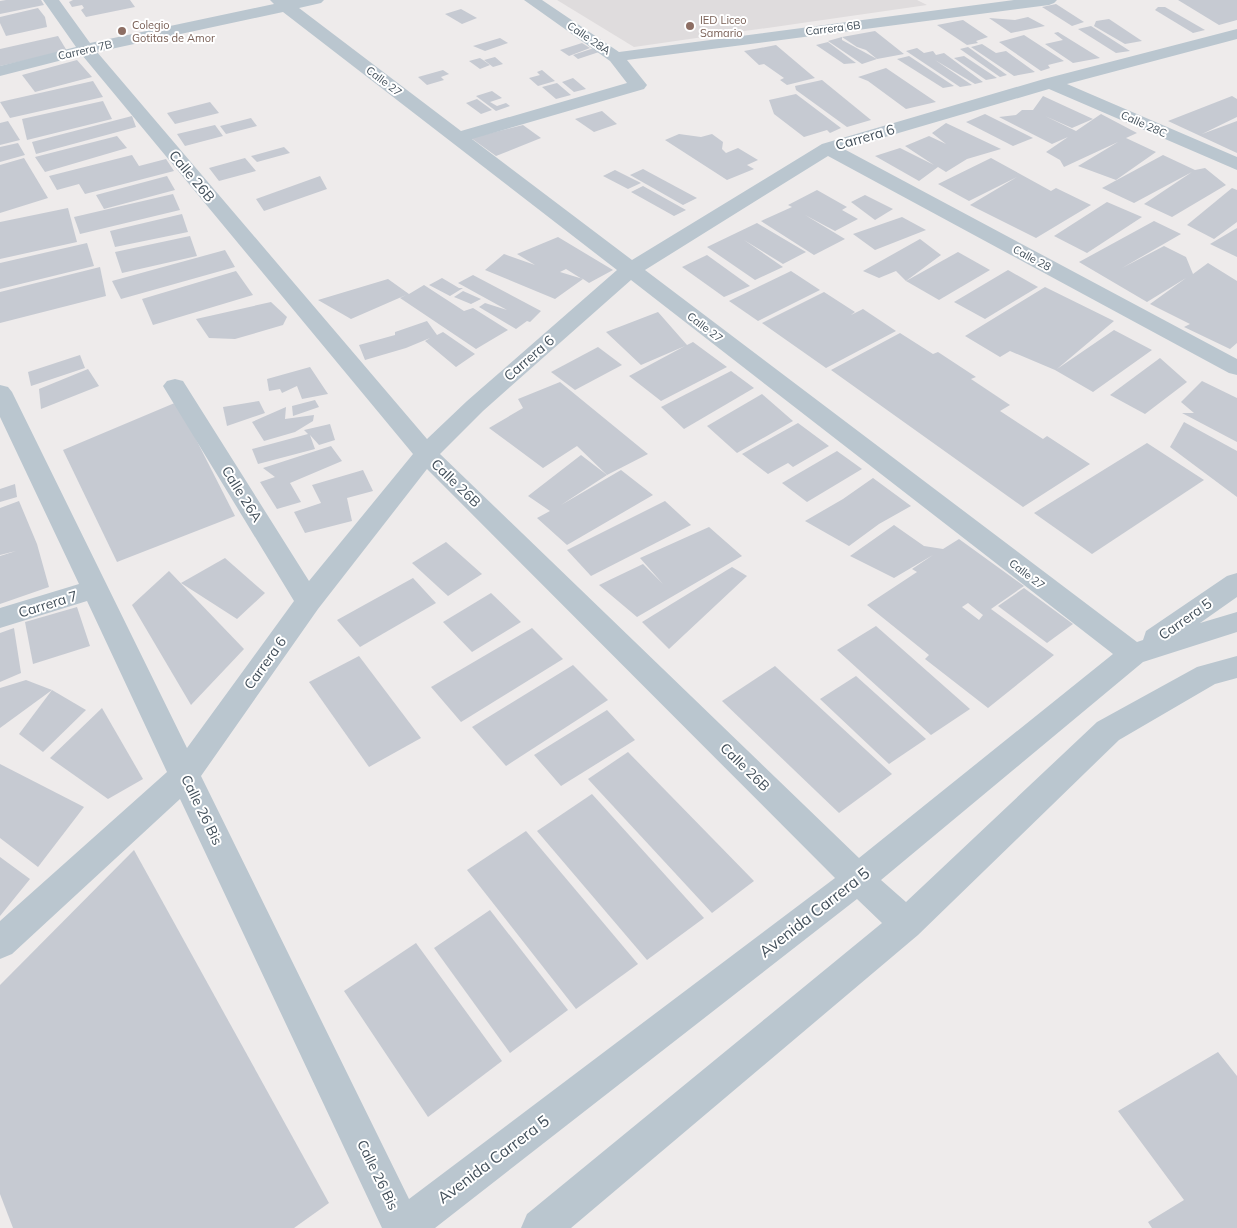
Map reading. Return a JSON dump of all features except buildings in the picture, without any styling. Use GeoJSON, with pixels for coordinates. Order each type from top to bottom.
{"type":"FeatureCollection","features":[{"type":"Feature","properties":{"kind":"street","name":"Calle 26B"},"geometry":{"type":"LineString","coordinates":[[51,0],[86,49],[426,454],[906,924]]}},
{"type":"Feature","properties":{"kind":"street","name":"Carrera 7B"},"geometry":{"type":"LineString","coordinates":[[0,71],[86,49],[282,4],[316,0]]}},
{"type":"Feature","properties":{"kind":"street","name":"Calle 28A"},"geometry":{"type":"LineString","coordinates":[[457,138],[638,86],[616,57],[532,0]]}},
{"type":"Feature","properties":{"kind":"street"},"geometry":{"type":"LineString","coordinates":[[948,0],[969,11]]}},
{"type":"Feature","properties":{"kind":"street","name":"Carrera 6B"},"geometry":{"type":"LineString","coordinates":[[616,57],[1049,0]]}},
{"type":"Feature","properties":{"kind":"street","name":"Calle 27"},"geometry":{"type":"LineString","coordinates":[[282,4],[1133,654]]}},
{"type":"Feature","properties":{"kind":"street","name":"Carrera 6"},"geometry":{"type":"LineString","coordinates":[[0,943],[185,774],[308,602],[426,454],[475,406],[630,270],[828,148],[1050,83],[1237,34]]}},
{"type":"Feature","properties":{"kind":"street","name":"Calle 28C"},"geometry":{"type":"LineString","coordinates":[[1050,83],[1237,164]]}},
{"type":"Feature","properties":{"kind":"street","name":"Calle 28"},"geometry":{"type":"LineString","coordinates":[[828,148],[1237,368]]}},
{"type":"Feature","properties":{"kind":"street","name":"Calle 26A"},"geometry":{"type":"LineString","coordinates":[[175,386],[308,602]]}},
{"type":"Feature","properties":{"kind":"street","name":"Calle 26 Bis"},"geometry":{"type":"LineString","coordinates":[[0,392],[403,1228]]}},
{"type":"Feature","properties":{"kind":"street","name":"Carrera 5"},"geometry":{"type":"LineString","coordinates":[[1133,654],[1237,583]]}},
{"type":"Feature","properties":{"kind":"street","name":"Carrera 7"},"geometry":{"type":"LineString","coordinates":[[0,618],[95,589]]}},
{"type":"Feature","properties":{"kind":"street","name":"Avenida Carrera 5"},"geometry":{"type":"LineString","coordinates":[[403,1228],[858,879],[1133,654],[1237,622]]}},
{"type":"Feature","properties":{"kind":"street"},"geometry":{"type":"LineString","coordinates":[[541,1228],[906,924],[1108,731],[1207,674],[1237,667]]}},
{"type":"Feature","properties":{"kind":"shaded area","name":"IED Liceo Samario"},"geometry":{"type":"Polygon","coordinates":[[[557,0],[917,0],[927,5],[634,47],[557,0]]]}},
{"type":"Feature","properties":{"kind":"place","name":"IED Liceo Samario"},"geometry":{"type":"Point","coordinates":[690,26]}},
{"type":"Feature","properties":{"kind":"place","name":"Colegio Gotitas de Amor"},"geometry":{"type":"Point","coordinates":[122,31]}}]}
